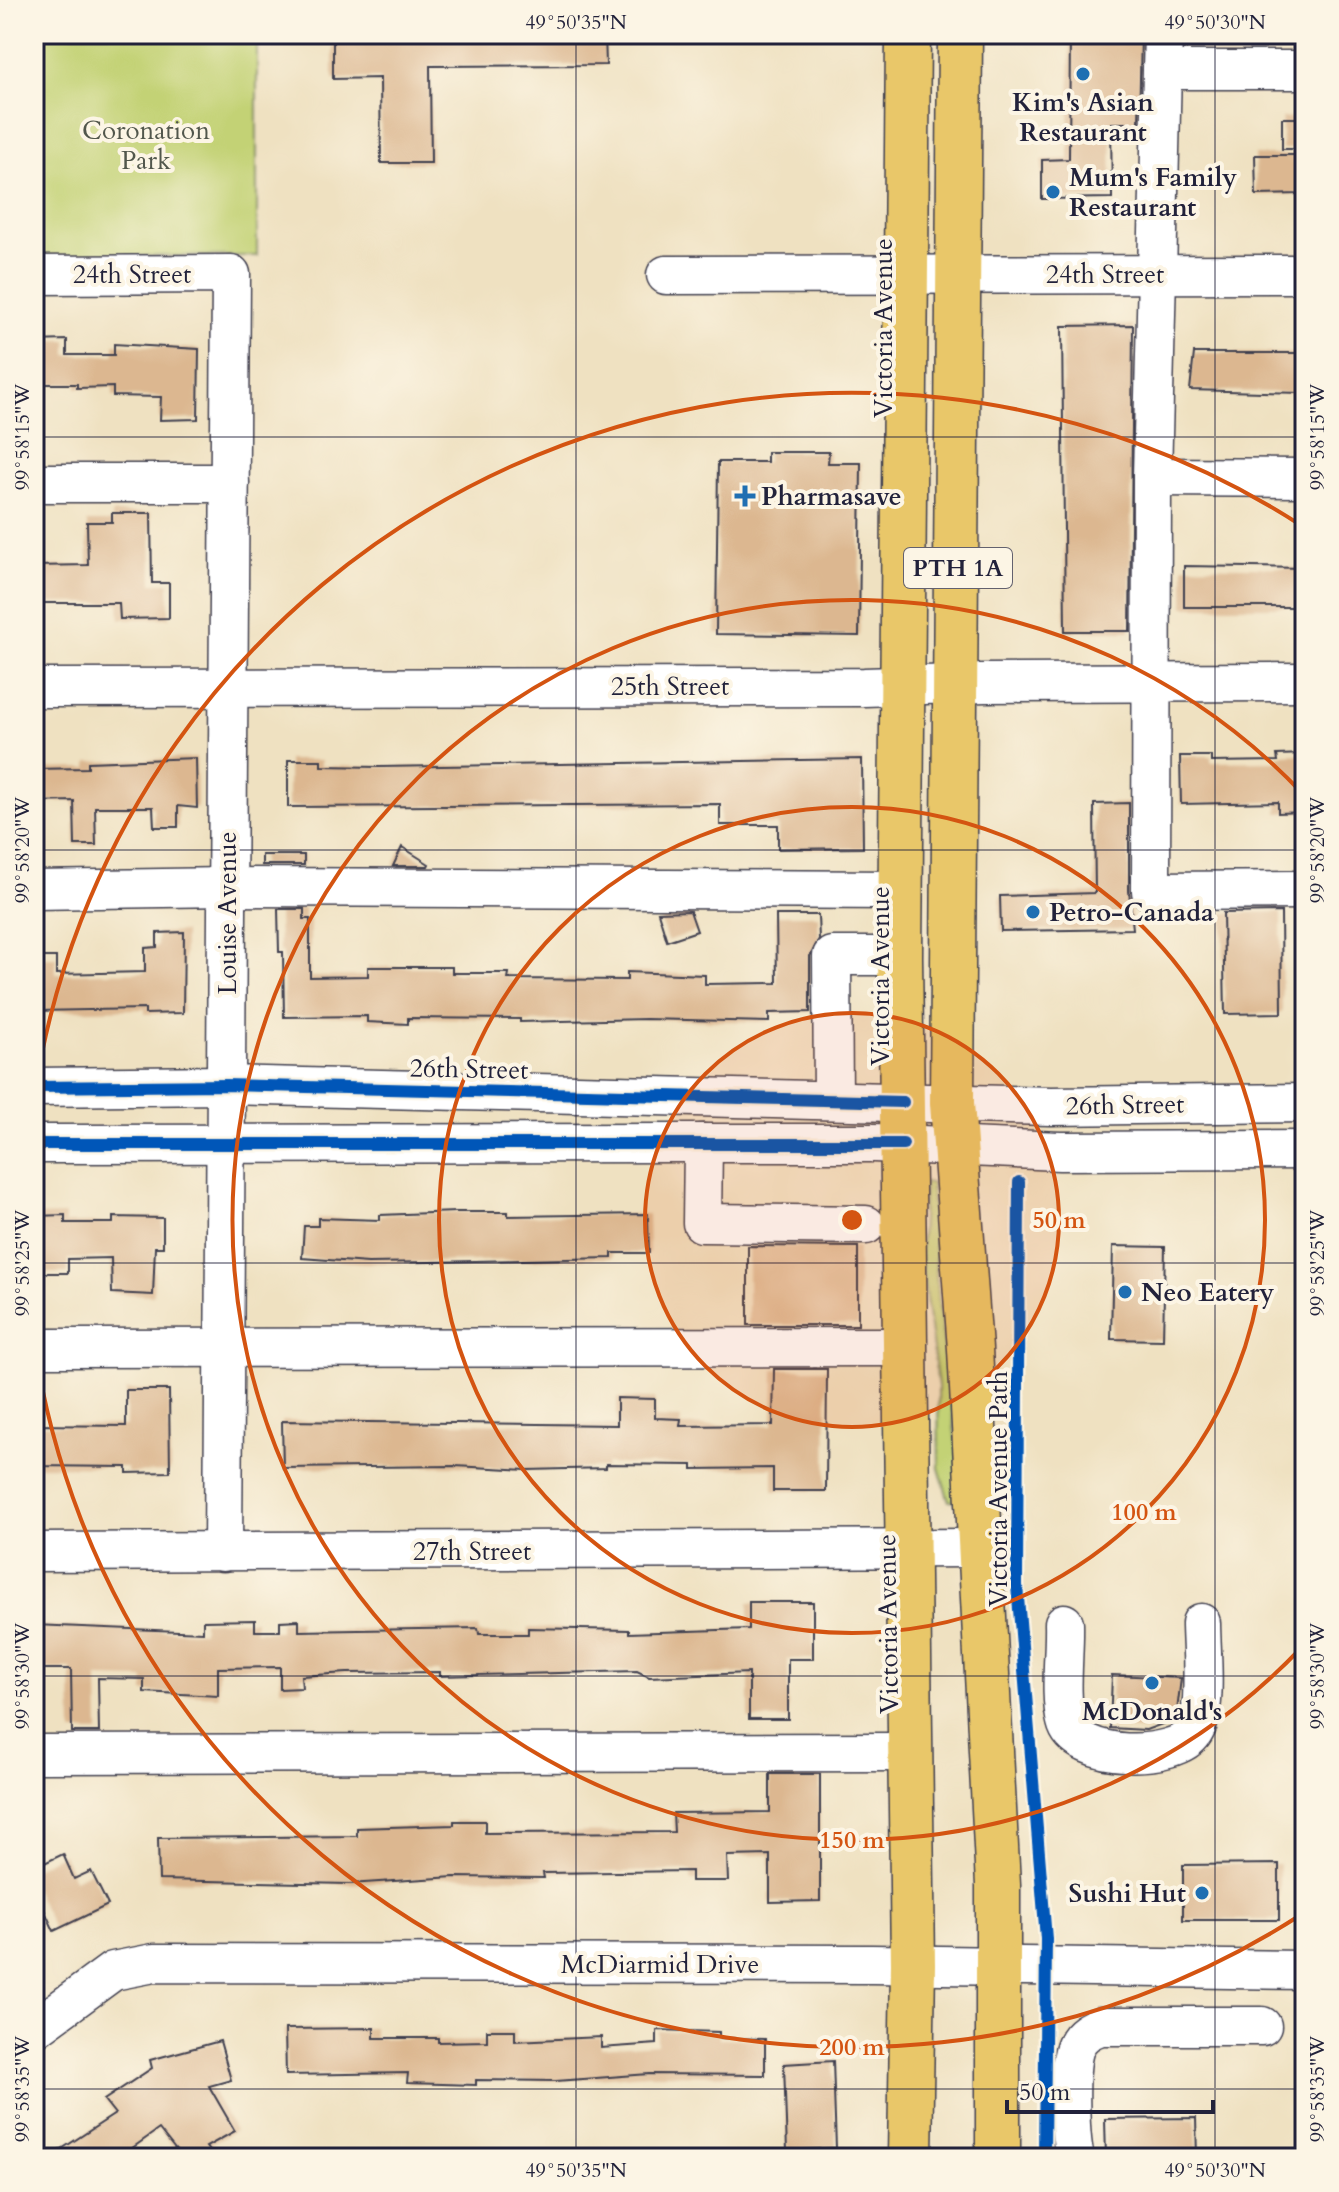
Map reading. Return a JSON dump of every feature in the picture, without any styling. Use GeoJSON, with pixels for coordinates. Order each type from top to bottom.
{"type":"FeatureCollection","features":[{"type":"Feature","properties":{"kind":"main road","name":"Victoria Avenue"},"geometry":{"type":"LineString","coordinates":[[908,34],[900,956],[913,1964],[910,2158]]}},
{"type":"Feature","properties":{"kind":"main road","name":"PTH 1A"},"geometry":{"type":"LineString","coordinates":[[960,34],[952,1103],[980,1548],[1000,1966],[998,2158]]}},
{"type":"Feature","properties":{"kind":"street"},"geometry":{"type":"LineString","coordinates":[[1305,70],[1162,52],[1152,477],[1155,682],[1151,891],[1305,890]]}},
{"type":"Feature","properties":{"kind":"street","name":"24th Street"},"geometry":{"type":"LineString","coordinates":[[34,275],[231,274]]}},
{"type":"Feature","properties":{"kind":"street","name":"Louise Avenue"},"geometry":{"type":"LineString","coordinates":[[223,1552],[231,274]]}},
{"type":"Feature","properties":{"kind":"street","name":"24th Street"},"geometry":{"type":"LineString","coordinates":[[666,275],[1305,274]]}},
{"type":"Feature","properties":{"kind":"street"},"geometry":{"type":"LineString","coordinates":[[1152,477],[1305,478]]}},
{"type":"Feature","properties":{"kind":"street"},"geometry":{"type":"LineString","coordinates":[[34,483],[230,483]]}},
{"type":"Feature","properties":{"kind":"street","name":"25th Street"},"geometry":{"type":"LineString","coordinates":[[34,688],[1305,682]]}},
{"type":"Feature","properties":{"kind":"street"},"geometry":{"type":"LineString","coordinates":[[34,890],[227,887],[901,890]]}},
{"type":"Feature","properties":{"kind":"street"},"geometry":{"type":"LineString","coordinates":[[833,1099],[832,956],[900,956]]}},
{"type":"Feature","properties":{"kind":"street","name":"26th Street"},"geometry":{"type":"LineString","coordinates":[[34,1087],[226,1085],[952,1103],[1305,1103]]}},
{"type":"Feature","properties":{"kind":"street"},"geometry":{"type":"LineString","coordinates":[[1151,1105],[1153,1151]]}},
{"type":"Feature","properties":{"kind":"street"},"geometry":{"type":"LineString","coordinates":[[703,1143],[702,1223],[866,1225]]}},
{"type":"Feature","properties":{"kind":"street","name":"26th Street"},"geometry":{"type":"LineString","coordinates":[[34,1144],[703,1143],[903,1144],[1153,1151],[1305,1150]]}},
{"type":"Feature","properties":{"kind":"street"},"geometry":{"type":"LineString","coordinates":[[34,1348],[905,1347]]}},
{"type":"Feature","properties":{"kind":"street","name":"27th Street"},"geometry":{"type":"LineString","coordinates":[[34,1552],[980,1548]]}},
{"type":"Feature","properties":{"kind":"street"},"geometry":{"type":"LineString","coordinates":[[1064,1623],[1065,1721],[1083,1745],[1102,1750],[1167,1750],[1183,1744],[1195,1731],[1201,1710],[1201,1623]]}},
{"type":"Feature","properties":{"kind":"street"},"geometry":{"type":"LineString","coordinates":[[34,1778],[51,1754],[911,1752]]}},
{"type":"Feature","properties":{"kind":"street","name":"McDiarmid Drive"},"geometry":{"type":"LineString","coordinates":[[34,2029],[113,1971],[154,1963],[913,1964],[1305,1970]]}},
{"type":"Feature","properties":{"kind":"street"},"geometry":{"type":"LineString","coordinates":[[1075,2158],[1072,2064],[1076,2045],[1085,2032],[1100,2026],[1262,2026]]}},
{"type":"Feature","properties":{"kind":"green space","name":"Coronation Park"},"geometry":{"type":"Polygon","coordinates":[[[34,34],[257,34],[257,256],[34,256],[34,34]]]}},
{"type":"Feature","properties":{"kind":"green space"},"geometry":{"type":"Polygon","coordinates":[[[924,1183],[931,1183],[937,1290],[959,1467],[954,1501],[949,1501],[939,1468],[938,1386],[920,1254],[924,1183]]]}},
{"type":"Feature","properties":{"kind":"building"},"geometry":{"type":"Polygon","coordinates":[[[333,34],[605,34],[606,65],[430,66],[431,163],[381,163],[380,78],[333,79],[333,34]]]}},
{"type":"Feature","properties":{"kind":"building"},"geometry":{"type":"Polygon","coordinates":[[[1070,34],[1141,34],[1139,123],[1111,123],[1112,198],[1042,199],[1042,160],[1069,159],[1070,34]]]}},
{"type":"Feature","properties":{"kind":"building"},"geometry":{"type":"Polygon","coordinates":[[[1282,118],[1302,118],[1303,149],[1282,149],[1282,118]]]}},
{"type":"Feature","properties":{"kind":"building"},"geometry":{"type":"Polygon","coordinates":[[[1255,155],[1299,155],[1299,194],[1256,195],[1255,155]]]}},
{"type":"Feature","properties":{"kind":"building"},"geometry":{"type":"Polygon","coordinates":[[[1133,325],[1130,631],[1065,631],[1062,326],[1133,325]]]}},
{"type":"Feature","properties":{"kind":"building"},"geometry":{"type":"Polygon","coordinates":[[[67,340],[67,355],[114,355],[114,344],[199,349],[198,419],[160,420],[161,397],[113,396],[113,387],[34,384],[34,341],[67,340]]]}},
{"type":"Feature","properties":{"kind":"building"},"geometry":{"type":"Polygon","coordinates":[[[1194,353],[1301,353],[1302,393],[1190,390],[1194,353]]]}},
{"type":"Feature","properties":{"kind":"building"},"geometry":{"type":"Polygon","coordinates":[[[767,452],[829,452],[828,463],[861,463],[859,636],[716,634],[718,462],[767,462],[767,452]]]}},
{"type":"Feature","properties":{"kind":"building"},"geometry":{"type":"Polygon","coordinates":[[[112,513],[151,513],[152,583],[169,583],[169,618],[120,619],[119,603],[34,603],[34,566],[88,565],[87,522],[112,522],[112,513]]]}},
{"type":"Feature","properties":{"kind":"building"},"geometry":{"type":"Polygon","coordinates":[[[1184,566],[1305,568],[1305,607],[1184,607],[1184,566]]]}},
{"type":"Feature","properties":{"kind":"building"},"geometry":{"type":"Polygon","coordinates":[[[1305,754],[1305,812],[1278,813],[1278,802],[1181,804],[1180,756],[1211,756],[1211,762],[1278,761],[1277,755],[1305,754]]]}},
{"type":"Feature","properties":{"kind":"building"},"geometry":{"type":"Polygon","coordinates":[[[196,758],[197,808],[178,806],[178,827],[154,827],[153,807],[95,807],[96,845],[75,845],[74,801],[34,802],[34,769],[88,768],[88,762],[196,758]]]}},
{"type":"Feature","properties":{"kind":"building"},"geometry":{"type":"Polygon","coordinates":[[[862,759],[863,848],[778,849],[778,825],[720,825],[720,804],[288,807],[288,760],[321,760],[321,766],[379,767],[862,759]]]}},
{"type":"Feature","properties":{"kind":"building"},"geometry":{"type":"Polygon","coordinates":[[[1129,803],[1129,891],[1133,929],[1001,931],[1000,896],[1095,893],[1094,804],[1129,803]]]}},
{"type":"Feature","properties":{"kind":"building"},"geometry":{"type":"Polygon","coordinates":[[[402,847],[429,864],[428,866],[393,866],[402,847]]]}},
{"type":"Feature","properties":{"kind":"building"},"geometry":{"type":"Polygon","coordinates":[[[262,855],[304,855],[304,865],[262,865],[262,855]]]}},
{"type":"Feature","properties":{"kind":"building"},"geometry":{"type":"Polygon","coordinates":[[[278,909],[304,909],[304,919],[310,919],[310,977],[368,976],[368,967],[452,967],[452,973],[509,973],[508,979],[627,980],[627,972],[705,975],[705,984],[777,983],[776,915],[818,915],[819,939],[810,956],[810,1012],[769,1013],[769,1022],[646,1019],[520,1022],[520,1019],[408,1018],[408,1024],[367,1022],[367,1016],[284,1017],[283,952],[279,952],[278,909]]]}},
{"type":"Feature","properties":{"kind":"building"},"geometry":{"type":"Polygon","coordinates":[[[690,911],[697,931],[667,941],[658,912],[690,911]]]}},
{"type":"Feature","properties":{"kind":"building"},"geometry":{"type":"Polygon","coordinates":[[[1281,912],[1282,1013],[1225,1014],[1223,913],[1281,912]]]}},
{"type":"Feature","properties":{"kind":"building"},"geometry":{"type":"Polygon","coordinates":[[[184,932],[183,1013],[145,1014],[145,1009],[34,1011],[34,957],[56,957],[56,974],[145,972],[145,948],[157,947],[157,933],[184,932]]]}},
{"type":"Feature","properties":{"kind":"building"},"geometry":{"type":"Polygon","coordinates":[[[508,1212],[508,1216],[648,1214],[649,1253],[612,1253],[612,1258],[368,1263],[302,1258],[304,1226],[318,1226],[318,1218],[380,1220],[380,1215],[508,1212]]]}},
{"type":"Feature","properties":{"kind":"building"},"geometry":{"type":"Polygon","coordinates":[[[65,1215],[65,1223],[113,1223],[113,1217],[163,1218],[163,1247],[155,1247],[153,1295],[112,1293],[111,1258],[68,1259],[68,1273],[41,1273],[41,1257],[34,1257],[34,1216],[65,1215]]]}},
{"type":"Feature","properties":{"kind":"building"},"geometry":{"type":"Polygon","coordinates":[[[748,1246],[858,1247],[858,1325],[748,1325],[748,1246]]]}},
{"type":"Feature","properties":{"kind":"building"},"geometry":{"type":"Polygon","coordinates":[[[1113,1246],[1165,1247],[1163,1340],[1111,1339],[1113,1246]]]}},
{"type":"Feature","properties":{"kind":"building"},"geometry":{"type":"Polygon","coordinates":[[[774,1369],[827,1369],[826,1491],[773,1491],[773,1468],[692,1469],[692,1465],[606,1464],[606,1468],[527,1470],[455,1466],[283,1468],[282,1421],[617,1425],[617,1398],[655,1399],[655,1418],[681,1419],[680,1426],[773,1425],[774,1369]]]}},
{"type":"Feature","properties":{"kind":"building"},"geometry":{"type":"Polygon","coordinates":[[[126,1390],[169,1390],[170,1472],[127,1473],[127,1467],[34,1466],[34,1425],[126,1426],[126,1390]]]}},
{"type":"Feature","properties":{"kind":"building"},"geometry":{"type":"Polygon","coordinates":[[[749,1602],[813,1602],[813,1659],[788,1659],[788,1719],[749,1719],[749,1673],[649,1677],[637,1671],[440,1676],[440,1672],[347,1673],[301,1676],[302,1688],[280,1689],[280,1667],[218,1668],[218,1696],[144,1692],[144,1679],[98,1678],[99,1732],[72,1732],[71,1669],[34,1669],[34,1625],[203,1632],[203,1621],[255,1620],[255,1631],[280,1631],[280,1621],[299,1620],[299,1631],[478,1628],[479,1634],[528,1634],[528,1628],[629,1630],[629,1633],[749,1629],[749,1602]]]}},
{"type":"Feature","properties":{"kind":"building"},"geometry":{"type":"Polygon","coordinates":[[[1112,1675],[1181,1678],[1176,1719],[1146,1730],[1110,1728],[1112,1675]]]}},
{"type":"Feature","properties":{"kind":"building"},"geometry":{"type":"Polygon","coordinates":[[[770,1774],[820,1774],[820,1901],[770,1902],[770,1855],[727,1856],[728,1881],[691,1881],[691,1871],[543,1873],[544,1878],[454,1877],[349,1884],[159,1880],[158,1838],[357,1836],[357,1828],[454,1825],[454,1821],[485,1821],[485,1833],[674,1832],[673,1813],[770,1812],[770,1774]]]}},
{"type":"Feature","properties":{"kind":"building"},"geometry":{"type":"Polygon","coordinates":[[[63,1854],[74,1879],[91,1871],[108,1905],[54,1931],[34,1888],[34,1868],[63,1854]]]}},
{"type":"Feature","properties":{"kind":"building"},"geometry":{"type":"Polygon","coordinates":[[[1279,1864],[1279,1920],[1183,1920],[1183,1865],[1279,1864]]]}},
{"type":"Feature","properties":{"kind":"building"},"geometry":{"type":"Polygon","coordinates":[[[374,2028],[374,2038],[438,2038],[438,2042],[487,2041],[487,2030],[515,2030],[515,2041],[601,2037],[601,2048],[657,2044],[657,2030],[719,2032],[719,2038],[765,2039],[765,2075],[649,2074],[556,2081],[476,2080],[476,2085],[407,2083],[408,2073],[286,2075],[285,2029],[374,2028]]]}},
{"type":"Feature","properties":{"kind":"building"},"geometry":{"type":"Polygon","coordinates":[[[220,2041],[231,2080],[209,2086],[235,2131],[206,2147],[214,2158],[182,2158],[159,2129],[118,2158],[48,2158],[115,2114],[104,2100],[152,2068],[150,2060],[220,2041]]]}},
{"type":"Feature","properties":{"kind":"building"},"geometry":{"type":"Polygon","coordinates":[[[833,2061],[836,2148],[787,2151],[784,2064],[833,2061]]]}},
{"type":"Feature","properties":{"kind":"building"},"geometry":{"type":"Polygon","coordinates":[[[1196,2118],[1197,2158],[1106,2158],[1105,2119],[1196,2118]]]}},
{"type":"Feature","properties":{"kind":"cycle path"},"geometry":{"type":"LineString","coordinates":[[34,1087],[226,1085],[903,1102]]}},
{"type":"Feature","properties":{"kind":"cycle path"},"geometry":{"type":"LineString","coordinates":[[34,1144],[903,1144]]}},
{"type":"Feature","properties":{"kind":"cycle path","name":"Victoria Avenue Path"},"geometry":{"type":"LineString","coordinates":[[1019,1182],[1017,1585],[1046,1939],[1044,2158]]}},
{"type":"Feature","properties":{"kind":"place","name":"Kim's Asian Restaurant"},"geometry":{"type":"Point","coordinates":[1083,74]}},
{"type":"Feature","properties":{"kind":"place","name":"Mum's Family Restaurant"},"geometry":{"type":"Point","coordinates":[1053,192]}},
{"type":"Feature","properties":{"kind":"place","name":"Pharmasave"},"geometry":{"type":"Point","coordinates":[745,496]}},
{"type":"Feature","properties":{"kind":"place","name":"Petro-Canada"},"geometry":{"type":"Point","coordinates":[1033,912]}},
{"type":"Feature","properties":{"kind":"place","name":"Neo Eatery"},"geometry":{"type":"Point","coordinates":[1125,1292]}},
{"type":"Feature","properties":{"kind":"place","name":"McDonald's"},"geometry":{"type":"Point","coordinates":[1152,1683]}},
{"type":"Feature","properties":{"kind":"place","name":"Sushi Hut"},"geometry":{"type":"Point","coordinates":[1202,1893]}}]}
